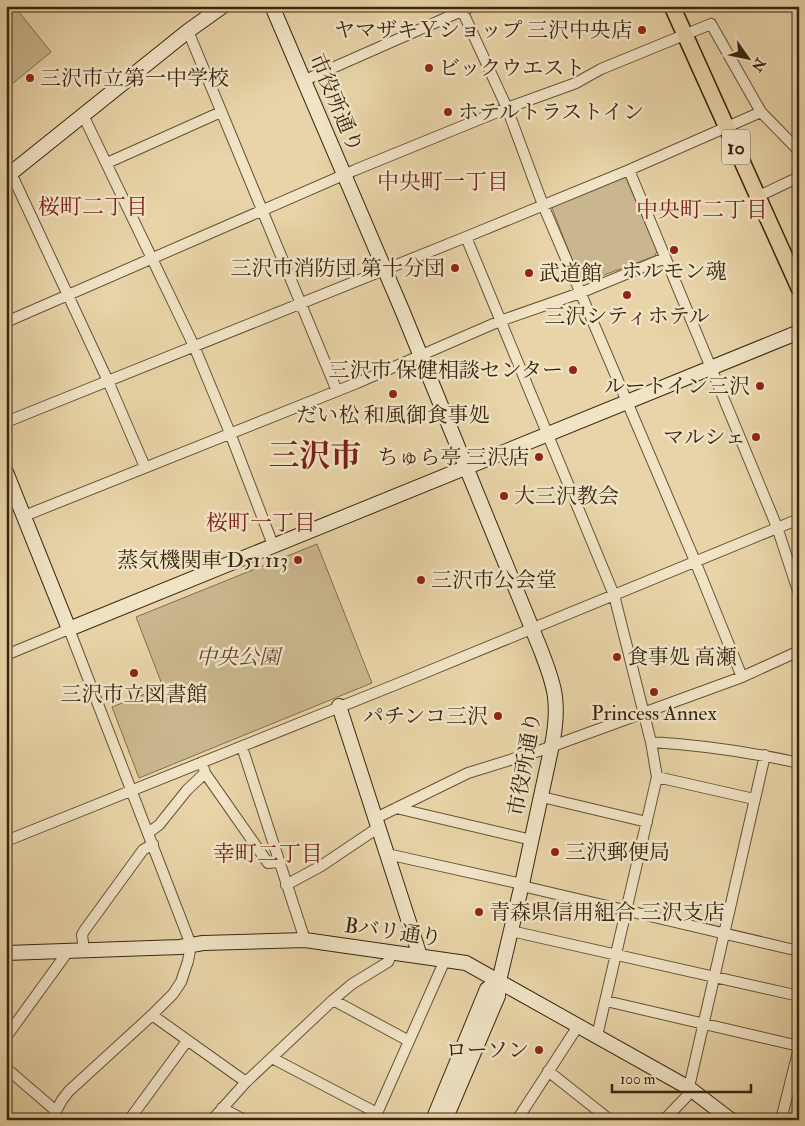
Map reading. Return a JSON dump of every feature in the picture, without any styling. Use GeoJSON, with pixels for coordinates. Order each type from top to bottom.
{"type":"FeatureCollection","features":[{"type":"Feature","properties":{"kind":"main road","name":"10"},"geometry":{"type":"LineString","coordinates":[[672,6],[799,288]]}},
{"type":"Feature","properties":{"kind":"street"},"geometry":{"type":"LineString","coordinates":[[144,467],[108,381],[9,175],[223,6]]}},
{"type":"Feature","properties":{"kind":"street","name":"市役所通り"},"geometry":{"type":"LineString","coordinates":[[272,6],[385,269],[531,628],[550,676],[555,698],[555,724],[552,745],[522,885],[498,981],[498,996],[446,1120]]}},
{"type":"Feature","properties":{"kind":"street"},"geometry":{"type":"LineString","coordinates":[[305,80],[461,9],[473,6]]}},
{"type":"Feature","properties":{"kind":"street"},"geometry":{"type":"LineString","coordinates":[[461,9],[506,108],[543,205],[695,561],[742,677]]}},
{"type":"Feature","properties":{"kind":"street"},"geometry":{"type":"LineString","coordinates":[[6,322],[345,175],[506,108],[576,82],[711,24],[761,112],[799,151]]}},
{"type":"Feature","properties":{"kind":"street"},"geometry":{"type":"LineString","coordinates":[[188,32],[337,391]]}},
{"type":"Feature","properties":{"kind":"street"},"geometry":{"type":"LineString","coordinates":[[107,163],[221,112]]}},
{"type":"Feature","properties":{"kind":"street"},"geometry":{"type":"LineString","coordinates":[[6,422],[301,305],[629,170],[761,112]]}},
{"type":"Feature","properties":{"kind":"street"},"geometry":{"type":"LineString","coordinates":[[83,115],[194,346],[273,545]]}},
{"type":"Feature","properties":{"kind":"street"},"geometry":{"type":"LineString","coordinates":[[629,170],[777,527],[799,594]]}},
{"type":"Feature","properties":{"kind":"street"},"geometry":{"type":"LineString","coordinates":[[759,196],[799,177]]}},
{"type":"Feature","properties":{"kind":"street"},"geometry":{"type":"LineString","coordinates":[[466,237],[614,595],[651,742],[657,777],[597,1036]]}},
{"type":"Feature","properties":{"kind":"street"},"geometry":{"type":"LineString","coordinates":[[24,516],[337,391],[500,322],[580,293],[665,258]]}},
{"type":"Feature","properties":{"kind":"street"},"geometry":{"type":"LineString","coordinates":[[6,655],[799,332]]}},
{"type":"Feature","properties":{"kind":"street"},"geometry":{"type":"LineString","coordinates":[[6,472],[191,945],[181,982],[173,994],[152,1016],[69,1091],[54,1116],[6,1068]]}},
{"type":"Feature","properties":{"kind":"street"},"geometry":{"type":"LineString","coordinates":[[6,840],[242,747],[799,519]]}},
{"type":"Feature","properties":{"kind":"street"},"geometry":{"type":"LineString","coordinates":[[286,885],[321,866],[396,808],[468,773],[539,751],[742,677],[799,651]]}},
{"type":"Feature","properties":{"kind":"street"},"geometry":{"type":"LineString","coordinates":[[340,706],[420,956]]}},
{"type":"Feature","properties":{"kind":"street"},"geometry":{"type":"LineString","coordinates":[[651,742],[705,746],[799,763]]}},
{"type":"Feature","properties":{"kind":"street"},"geometry":{"type":"LineString","coordinates":[[242,747],[305,940]]}},
{"type":"Feature","properties":{"kind":"street"},"geometry":{"type":"LineString","coordinates":[[664,1120],[687,1096],[765,756]]}},
{"type":"Feature","properties":{"kind":"street"},"geometry":{"type":"LineString","coordinates":[[202,762],[205,773],[268,863],[280,862]]}},
{"type":"Feature","properties":{"kind":"street"},"geometry":{"type":"LineString","coordinates":[[148,833],[159,825],[187,790],[205,773]]}},
{"type":"Feature","properties":{"kind":"street"},"geometry":{"type":"LineString","coordinates":[[657,777],[754,799]]}},
{"type":"Feature","properties":{"kind":"street"},"geometry":{"type":"LineString","coordinates":[[542,797],[647,822]]}},
{"type":"Feature","properties":{"kind":"street"},"geometry":{"type":"LineString","coordinates":[[396,808],[532,840]]}},
{"type":"Feature","properties":{"kind":"street"},"geometry":{"type":"LineString","coordinates":[[84,950],[82,935],[84,930],[143,850],[153,844]]}},
{"type":"Feature","properties":{"kind":"street"},"geometry":{"type":"LineString","coordinates":[[387,854],[799,952]]}},
{"type":"Feature","properties":{"kind":"street"},"geometry":{"type":"LineString","coordinates":[[511,931],[799,996]]}},
{"type":"Feature","properties":{"kind":"street","name":"Bバリ通り"},"geometry":{"type":"LineString","coordinates":[[6,953],[180,947],[203,943],[305,940],[466,963],[689,1088],[731,1120]]}},
{"type":"Feature","properties":{"kind":"street"},"geometry":{"type":"LineString","coordinates":[[6,1037],[69,950]]}},
{"type":"Feature","properties":{"kind":"street"},"geometry":{"type":"LineString","coordinates":[[212,1120],[246,1082],[333,1000],[352,984],[388,962],[392,953]]}},
{"type":"Feature","properties":{"kind":"street"},"geometry":{"type":"LineString","coordinates":[[272,1058],[375,1117],[446,960]]}},
{"type":"Feature","properties":{"kind":"street","name":"市役所通り"},"geometry":{"type":"LineString","coordinates":[[434,1120],[487,989],[498,981]]}},
{"type":"Feature","properties":{"kind":"street"},"geometry":{"type":"LineString","coordinates":[[333,1000],[409,1041]]}},
{"type":"Feature","properties":{"kind":"street"},"geometry":{"type":"LineString","coordinates":[[606,1001],[799,1047],[781,1120]]}},
{"type":"Feature","properties":{"kind":"street"},"geometry":{"type":"LineString","coordinates":[[152,1016],[246,1082]]}},
{"type":"Feature","properties":{"kind":"street"},"geometry":{"type":"LineString","coordinates":[[521,1118],[548,1071],[578,1026]]}},
{"type":"Feature","properties":{"kind":"street"},"geometry":{"type":"LineString","coordinates":[[129,1120],[187,1041]]}},
{"type":"Feature","properties":{"kind":"street"},"geometry":{"type":"LineString","coordinates":[[548,1071],[610,1120]]}},
{"type":"Feature","properties":{"kind":"street"},"geometry":{"type":"LineString","coordinates":[[222,1108],[244,1120]]}},
{"type":"Feature","properties":{"kind":"green space"},"geometry":{"type":"Polygon","coordinates":[[[6,6],[14,6],[51,52],[6,89],[6,6]]]}},
{"type":"Feature","properties":{"kind":"green space"},"geometry":{"type":"Polygon","coordinates":[[[623,176],[626,178],[657,251],[655,256],[585,282],[580,280],[552,208],[554,205],[623,176]]]}},
{"type":"Feature","properties":{"kind":"green space","name":"中央公園"},"geometry":{"type":"Polygon","coordinates":[[[317,544],[372,683],[139,778],[112,707],[163,687],[136,617],[317,544]]]}},
{"type":"Feature","properties":{"kind":"place","name":"ヤマザキＹショップ 三沢中央店"},"geometry":{"type":"Point","coordinates":[642,30]}},
{"type":"Feature","properties":{"kind":"place","name":"ビックウエスト"},"geometry":{"type":"Point","coordinates":[429,68]}},
{"type":"Feature","properties":{"kind":"place","name":"三沢市立第一中学校"},"geometry":{"type":"Point","coordinates":[30,78]}},
{"type":"Feature","properties":{"kind":"place","name":"ホテルトラストイン"},"geometry":{"type":"Point","coordinates":[448,112]}},
{"type":"Feature","properties":{"kind":"place","name":"ホルモン魂"},"geometry":{"type":"Point","coordinates":[674,250]}},
{"type":"Feature","properties":{"kind":"place","name":"三沢市消防団 第十分団"},"geometry":{"type":"Point","coordinates":[455,268]}},
{"type":"Feature","properties":{"kind":"place","name":"武道館"},"geometry":{"type":"Point","coordinates":[529,273]}},
{"type":"Feature","properties":{"kind":"place","name":"三沢シティホテル"},"geometry":{"type":"Point","coordinates":[627,295]}},
{"type":"Feature","properties":{"kind":"place","name":"三沢市 保健相談センター"},"geometry":{"type":"Point","coordinates":[573,370]}},
{"type":"Feature","properties":{"kind":"place","name":"ルートイン三沢"},"geometry":{"type":"Point","coordinates":[760,386]}},
{"type":"Feature","properties":{"kind":"place","name":"だい松 和風御食事処"},"geometry":{"type":"Point","coordinates":[393,394]}},
{"type":"Feature","properties":{"kind":"place","name":"マルシェ"},"geometry":{"type":"Point","coordinates":[756,437]}},
{"type":"Feature","properties":{"kind":"place","name":"ちゅら亭 三沢店"},"geometry":{"type":"Point","coordinates":[539,457]}},
{"type":"Feature","properties":{"kind":"place","name":"大三沢教会"},"geometry":{"type":"Point","coordinates":[504,496]}},
{"type":"Feature","properties":{"kind":"place","name":"蒸気機関車 D51 113"},"geometry":{"type":"Point","coordinates":[298,560]}},
{"type":"Feature","properties":{"kind":"place","name":"三沢市公会堂"},"geometry":{"type":"Point","coordinates":[421,580]}},
{"type":"Feature","properties":{"kind":"place","name":"食事処 高瀬"},"geometry":{"type":"Point","coordinates":[617,657]}},
{"type":"Feature","properties":{"kind":"place","name":"三沢市立図書館"},"geometry":{"type":"Point","coordinates":[134,673]}},
{"type":"Feature","properties":{"kind":"place","name":"Princess Annex"},"geometry":{"type":"Point","coordinates":[654,692]}},
{"type":"Feature","properties":{"kind":"place","name":"パチンコ三沢"},"geometry":{"type":"Point","coordinates":[498,716]}},
{"type":"Feature","properties":{"kind":"place","name":"三沢郵便局"},"geometry":{"type":"Point","coordinates":[555,852]}},
{"type":"Feature","properties":{"kind":"place","name":"青森県信用組合 三沢支店"},"geometry":{"type":"Point","coordinates":[479,912]}},
{"type":"Feature","properties":{"kind":"place","name":"ローソン"},"geometry":{"type":"Point","coordinates":[539,1050]}},
{"type":"Feature","properties":{"kind":"district","name":"中央町一丁目"},"geometry":{"type":"Point","coordinates":[443,182]}},
{"type":"Feature","properties":{"kind":"district","name":"桜町二丁目"},"geometry":{"type":"Point","coordinates":[93,207]}},
{"type":"Feature","properties":{"kind":"district","name":"中央町二丁目"},"geometry":{"type":"Point","coordinates":[702,210]}},
{"type":"Feature","properties":{"kind":"district","name":"三沢市"},"geometry":{"type":"Point","coordinates":[315,456]}},
{"type":"Feature","properties":{"kind":"district","name":"桜町一丁目"},"geometry":{"type":"Point","coordinates":[261,523]}},
{"type":"Feature","properties":{"kind":"district","name":"幸町二丁目"},"geometry":{"type":"Point","coordinates":[268,854]}}]}
